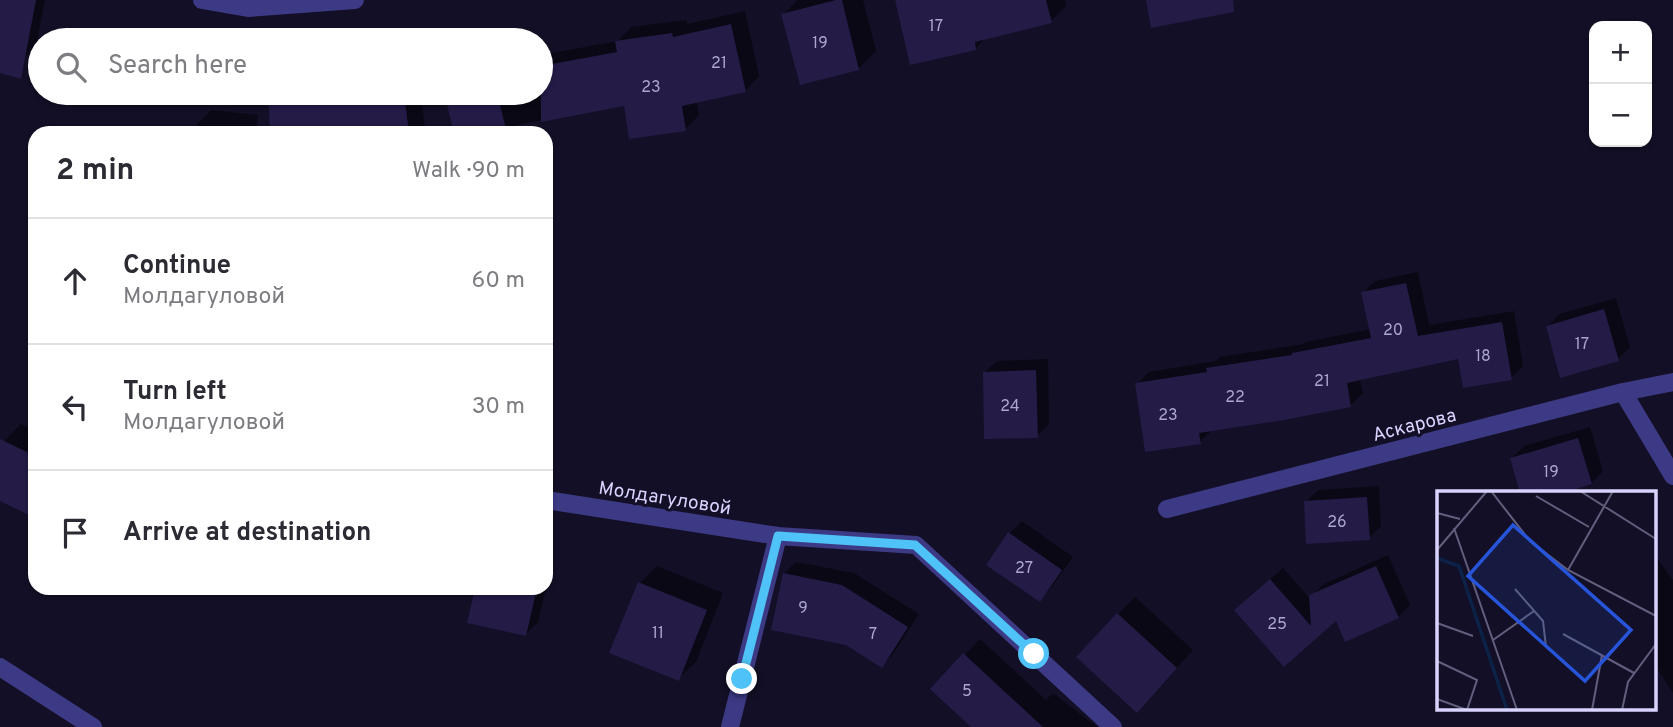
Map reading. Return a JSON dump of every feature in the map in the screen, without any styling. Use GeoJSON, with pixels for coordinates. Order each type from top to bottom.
{"type":"FeatureCollection","features":[{"type":"Feature","properties":{"kind":"street"},"geometry":{"type":"LineString","coordinates":[[202,0],[248,8],[355,0]]}},
{"type":"Feature","properties":{"kind":"street","name":"Аскарова"},"geometry":{"type":"LineString","coordinates":[[1167,509],[1623,392],[1673,382]]}},
{"type":"Feature","properties":{"kind":"street"},"geometry":{"type":"LineString","coordinates":[[1623,392],[1673,476]]}},
{"type":"Feature","properties":{"kind":"street","name":"Молдагуловой"},"geometry":{"type":"LineString","coordinates":[[553,501],[778,536],[915,545],[1113,727]]}},
{"type":"Feature","properties":{"kind":"street"},"geometry":{"type":"LineString","coordinates":[[730,727],[778,536]]}},
{"type":"Feature","properties":{"kind":"street"},"geometry":{"type":"LineString","coordinates":[[0,667],[93,727]]}},
{"type":"Feature","properties":{"kind":"building"},"geometry":{"type":"Polygon","coordinates":[[[0,0],[36,0],[31,28],[28,28],[21,79],[0,73],[0,0]]]}},
{"type":"Feature","properties":{"kind":"building"},"geometry":{"type":"Polygon","coordinates":[[[842,0],[859,70],[800,85],[781,14],[842,0]]]}},
{"type":"Feature","properties":{"kind":"building"},"geometry":{"type":"Polygon","coordinates":[[[895,0],[1046,0],[1052,23],[975,42],[976,50],[910,65],[895,0]]]}},
{"type":"Feature","properties":{"kind":"building"},"geometry":{"type":"Polygon","coordinates":[[[1146,0],[1233,0],[1234,12],[1151,28],[1146,0]]]}},
{"type":"Feature","properties":{"kind":"building"},"geometry":{"type":"Polygon","coordinates":[[[731,24],[746,92],[682,106],[686,131],[629,139],[624,106],[541,122],[541,105],[553,105],[553,64],[617,52],[615,41],[672,33],[673,37],[731,24]]]}},
{"type":"Feature","properties":{"kind":"building"},"geometry":{"type":"Polygon","coordinates":[[[269,105],[406,105],[408,126],[270,126],[269,105]]]}},
{"type":"Feature","properties":{"kind":"building"},"geometry":{"type":"Polygon","coordinates":[[[447,105],[500,105],[505,126],[452,126],[447,105]]]}},
{"type":"Feature","properties":{"kind":"building"},"geometry":{"type":"Polygon","coordinates":[[[1406,283],[1418,336],[1502,322],[1512,380],[1463,388],[1458,359],[1347,383],[1351,407],[1199,433],[1201,444],[1145,452],[1135,383],[1207,372],[1206,368],[1292,355],[1371,338],[1361,292],[1406,283]]]}},
{"type":"Feature","properties":{"kind":"building"},"geometry":{"type":"Polygon","coordinates":[[[1604,309],[1619,361],[1560,378],[1546,326],[1604,309]]]}},
{"type":"Feature","properties":{"kind":"building"},"geometry":{"type":"Polygon","coordinates":[[[1036,370],[1038,438],[984,439],[983,372],[1036,370]]]}},
{"type":"Feature","properties":{"kind":"building"},"geometry":{"type":"Polygon","coordinates":[[[1578,438],[1592,484],[1569,491],[1519,491],[1510,458],[1578,438]]]}},
{"type":"Feature","properties":{"kind":"building"},"geometry":{"type":"Polygon","coordinates":[[[0,439],[28,453],[28,515],[0,501],[0,439]]]}},
{"type":"Feature","properties":{"kind":"building"},"geometry":{"type":"Polygon","coordinates":[[[1367,497],[1370,540],[1306,544],[1304,501],[1367,497]]]}},
{"type":"Feature","properties":{"kind":"building"},"geometry":{"type":"Polygon","coordinates":[[[1008,532],[1062,570],[1040,602],[986,565],[1008,532]]]}},
{"type":"Feature","properties":{"kind":"building"},"geometry":{"type":"Polygon","coordinates":[[[1376,566],[1399,618],[1345,642],[1336,621],[1284,667],[1234,610],[1270,579],[1311,626],[1309,595],[1376,566]]]}},
{"type":"Feature","properties":{"kind":"building"},"geometry":{"type":"Polygon","coordinates":[[[783,573],[842,585],[908,627],[882,668],[846,645],[771,630],[783,573]]]}},
{"type":"Feature","properties":{"kind":"building"},"geometry":{"type":"Polygon","coordinates":[[[638,582],[707,610],[679,681],[609,653],[638,582]]]}},
{"type":"Feature","properties":{"kind":"building"},"geometry":{"type":"Polygon","coordinates":[[[473,595],[535,595],[526,636],[467,623],[473,595]]]}},
{"type":"Feature","properties":{"kind":"building"},"geometry":{"type":"Polygon","coordinates":[[[1117,613],[1177,668],[1137,713],[1076,657],[1117,613]]]}},
{"type":"Feature","properties":{"kind":"building"},"geometry":{"type":"Polygon","coordinates":[[[963,653],[1043,727],[971,727],[930,689],[963,653]]]}},
{"type":"Feature","properties":{"kind":"route"},"geometry":{"type":"LineString","coordinates":[[742,679],[778,536],[915,545],[1034,654]]}}]}
